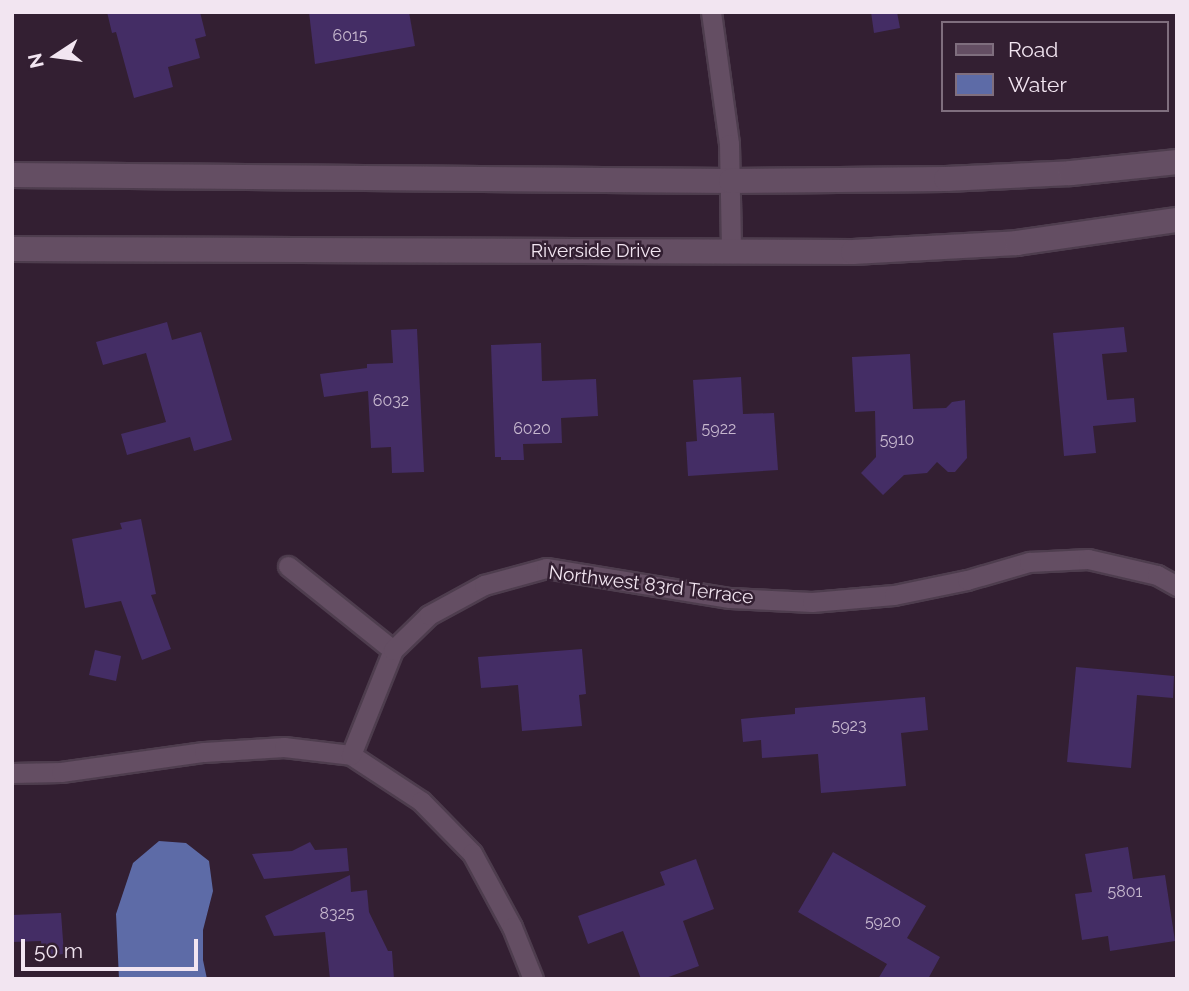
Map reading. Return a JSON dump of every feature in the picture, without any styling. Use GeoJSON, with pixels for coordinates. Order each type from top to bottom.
{"type":"FeatureCollection","features":[{"type":"Feature","properties":{"kind":"street"},"geometry":{"type":"LineString","coordinates":[[711,12],[729,144],[731,252]]}},
{"type":"Feature","properties":{"kind":"street"},"geometry":{"type":"LineString","coordinates":[[12,175],[731,181],[1009,177],[1177,162]]}},
{"type":"Feature","properties":{"kind":"street","name":"Riverside Drive"},"geometry":{"type":"LineString","coordinates":[[12,249],[731,252],[975,247],[1177,220]]}},
{"type":"Feature","properties":{"kind":"street","name":"Northwest 83rd Terrace"},"geometry":{"type":"LineString","coordinates":[[351,755],[393,650],[429,615],[484,585],[546,568],[730,598],[812,602],[894,595],[967,580],[1029,562],[1088,559],[1157,575],[1177,586]]}},
{"type":"Feature","properties":{"kind":"street"},"geometry":{"type":"LineString","coordinates":[[288,566],[393,650]]}},
{"type":"Feature","properties":{"kind":"street"},"geometry":{"type":"LineString","coordinates":[[12,773],[61,772],[204,752],[270,748],[351,755],[421,801],[472,853],[512,928],[533,979]]}},
{"type":"Feature","properties":{"kind":"water"},"geometry":{"type":"Polygon","coordinates":[[[159,841],[186,843],[209,861],[213,891],[203,930],[203,960],[207,979],[119,979],[116,914],[133,863],[159,841]]]}},
{"type":"Feature","properties":{"kind":"building"},"geometry":{"type":"Polygon","coordinates":[[[107,12],[200,12],[206,36],[195,39],[200,58],[168,67],[173,87],[134,98],[116,32],[112,33],[107,12]]]}},
{"type":"Feature","properties":{"kind":"building"},"geometry":{"type":"Polygon","coordinates":[[[309,12],[409,12],[415,46],[315,64],[309,12]]]}},
{"type":"Feature","properties":{"kind":"building"},"geometry":{"type":"Polygon","coordinates":[[[871,12],[897,12],[900,28],[874,33],[871,12]]]}},
{"type":"Feature","properties":{"kind":"building"},"geometry":{"type":"Polygon","coordinates":[[[167,322],[172,340],[201,332],[232,440],[194,451],[190,437],[127,455],[121,434],[166,422],[146,353],[103,365],[96,342],[167,322]]]}},
{"type":"Feature","properties":{"kind":"building"},"geometry":{"type":"Polygon","coordinates":[[[1124,327],[1127,352],[1102,354],[1107,400],[1134,398],[1136,422],[1093,426],[1096,453],[1064,456],[1053,333],[1124,327]]]}},
{"type":"Feature","properties":{"kind":"building"},"geometry":{"type":"Polygon","coordinates":[[[417,329],[424,472],[392,473],[391,447],[371,448],[368,391],[324,397],[320,374],[367,368],[367,364],[393,363],[391,330],[417,329]]]}},
{"type":"Feature","properties":{"kind":"building"},"geometry":{"type":"Polygon","coordinates":[[[541,343],[542,381],[596,379],[598,416],[561,418],[562,443],[523,444],[524,460],[501,460],[501,457],[495,457],[491,345],[541,343]]]}},
{"type":"Feature","properties":{"kind":"building"},"geometry":{"type":"Polygon","coordinates":[[[910,354],[913,409],[946,408],[952,402],[965,400],[967,458],[955,472],[948,472],[937,462],[927,473],[904,475],[883,495],[861,473],[876,457],[875,411],[855,412],[852,357],[910,354]]]}},
{"type":"Feature","properties":{"kind":"building"},"geometry":{"type":"Polygon","coordinates":[[[741,377],[743,414],[774,413],[778,470],[688,476],[686,442],[697,441],[693,380],[741,377]]]}},
{"type":"Feature","properties":{"kind":"building"},"geometry":{"type":"Polygon","coordinates":[[[141,519],[156,594],[151,595],[171,649],[142,660],[121,601],[85,608],[72,539],[122,529],[120,523],[141,519]]]}},
{"type":"Feature","properties":{"kind":"building"},"geometry":{"type":"Polygon","coordinates":[[[582,649],[586,694],[579,695],[582,726],[522,731],[518,685],[481,688],[478,657],[582,649]]]}},
{"type":"Feature","properties":{"kind":"building"},"geometry":{"type":"Polygon","coordinates":[[[95,650],[121,656],[116,681],[89,675],[95,650]]]}},
{"type":"Feature","properties":{"kind":"building"},"geometry":{"type":"Polygon","coordinates":[[[1076,667],[1174,676],[1173,698],[1137,695],[1131,768],[1067,762],[1076,667]]]}},
{"type":"Feature","properties":{"kind":"building"},"geometry":{"type":"Polygon","coordinates":[[[925,697],[928,730],[901,733],[906,786],[821,793],[818,754],[762,758],[761,740],[743,742],[741,719],[795,714],[795,708],[925,697]]]}},
{"type":"Feature","properties":{"kind":"building"},"geometry":{"type":"Polygon","coordinates":[[[310,842],[315,850],[347,848],[349,871],[264,879],[252,854],[292,851],[310,842]]]}},
{"type":"Feature","properties":{"kind":"building"},"geometry":{"type":"Polygon","coordinates":[[[1128,847],[1133,879],[1165,875],[1175,941],[1110,951],[1108,936],[1082,940],[1075,894],[1092,892],[1085,854],[1128,847]]]}},
{"type":"Feature","properties":{"kind":"building"},"geometry":{"type":"Polygon","coordinates":[[[833,852],[926,906],[907,938],[940,957],[928,979],[878,979],[887,964],[798,912],[833,852]]]}},
{"type":"Feature","properties":{"kind":"building"},"geometry":{"type":"Polygon","coordinates":[[[696,859],[714,909],[683,921],[699,966],[663,979],[641,979],[623,931],[588,944],[578,916],[665,885],[660,872],[696,859]]]}},
{"type":"Feature","properties":{"kind":"building"},"geometry":{"type":"Polygon","coordinates":[[[350,875],[351,892],[367,890],[369,912],[388,951],[392,951],[394,979],[330,979],[325,932],[274,936],[265,916],[350,875]]]}},
{"type":"Feature","properties":{"kind":"building"},"geometry":{"type":"Polygon","coordinates":[[[61,913],[64,954],[42,956],[41,941],[12,942],[12,915],[61,913]]]}}]}
